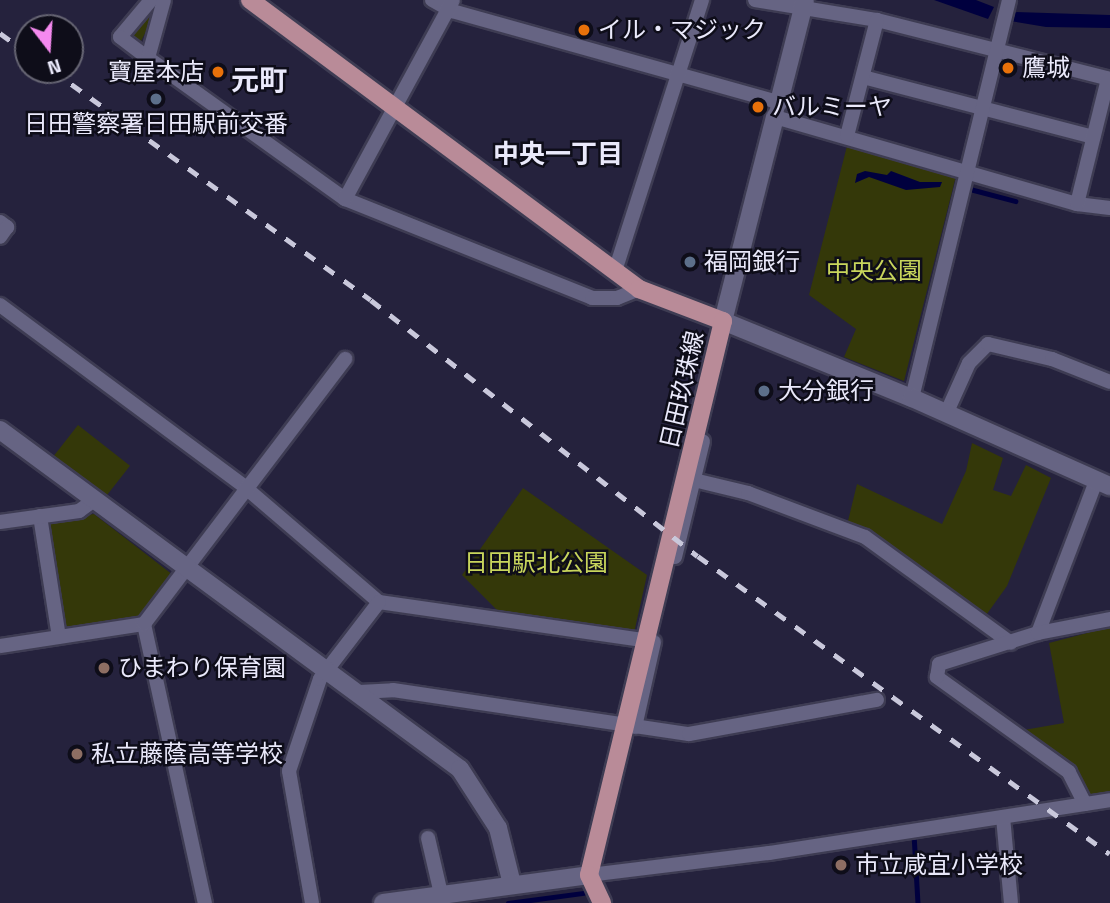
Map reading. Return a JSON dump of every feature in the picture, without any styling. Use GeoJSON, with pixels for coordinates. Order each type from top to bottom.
{"type":"FeatureCollection","features":[{"type":"Feature","properties":{"kind":"main road","name":"日田玖珠線"},"geometry":{"type":"LineString","coordinates":[[250,0],[392,109],[639,289],[723,321],[644,640],[629,726],[589,874]]}},
{"type":"Feature","properties":{"kind":"main road"},"geometry":{"type":"LineString","coordinates":[[589,874],[602,903]]}},
{"type":"Feature","properties":{"kind":"street"},"geometry":{"type":"LineString","coordinates":[[151,0],[120,37],[345,199],[593,298],[617,298],[639,289]]}},
{"type":"Feature","properties":{"kind":"street"},"geometry":{"type":"LineString","coordinates":[[148,58],[164,0]]}},
{"type":"Feature","properties":{"kind":"street"},"geometry":{"type":"LineString","coordinates":[[432,0],[681,75],[846,136],[1077,204],[1110,208]]}},
{"type":"Feature","properties":{"kind":"street"},"geometry":{"type":"LineString","coordinates":[[615,271],[681,75],[702,0]]}},
{"type":"Feature","properties":{"kind":"street"},"geometry":{"type":"LineString","coordinates":[[755,0],[804,5],[877,20],[1109,79],[1077,204]]}},
{"type":"Feature","properties":{"kind":"street"},"geometry":{"type":"LineString","coordinates":[[912,398],[965,169],[1008,1]]}},
{"type":"Feature","properties":{"kind":"street"},"geometry":{"type":"LineString","coordinates":[[345,199],[451,5]]}},
{"type":"Feature","properties":{"kind":"street"},"geometry":{"type":"LineString","coordinates":[[804,5],[723,321],[912,398],[1103,483],[1038,633]]}},
{"type":"Feature","properties":{"kind":"street"},"geometry":{"type":"LineString","coordinates":[[846,136],[877,20]]}},
{"type":"Feature","properties":{"kind":"street"},"geometry":{"type":"LineString","coordinates":[[863,77],[1093,137]]}},
{"type":"Feature","properties":{"kind":"street"},"geometry":{"type":"LineString","coordinates":[[0,222],[7,227],[0,237]]}},
{"type":"Feature","properties":{"kind":"street"},"geometry":{"type":"LineString","coordinates":[[0,305],[246,488],[379,601],[644,640]]}},
{"type":"Feature","properties":{"kind":"street"},"geometry":{"type":"LineString","coordinates":[[946,414],[968,363],[988,344],[1052,359],[1110,382]]}},
{"type":"Feature","properties":{"kind":"street"},"geometry":{"type":"LineString","coordinates":[[0,646],[144,624],[345,359]]}},
{"type":"Feature","properties":{"kind":"street"},"geometry":{"type":"LineString","coordinates":[[629,726],[714,394],[709,379]]}},
{"type":"Feature","properties":{"kind":"street"},"geometry":{"type":"LineString","coordinates":[[0,429],[460,769],[478,791],[498,828],[512,884]]}},
{"type":"Feature","properties":{"kind":"street"},"geometry":{"type":"LineString","coordinates":[[694,480],[748,493],[865,537],[1011,643]]}},
{"type":"Feature","properties":{"kind":"street"},"geometry":{"type":"LineString","coordinates":[[0,522],[79,511],[94,500]]}},
{"type":"Feature","properties":{"kind":"street"},"geometry":{"type":"LineString","coordinates":[[40,516],[59,637]]}},
{"type":"Feature","properties":{"kind":"street"},"geometry":{"type":"LineString","coordinates":[[312,903],[289,771],[326,671],[379,601]]}},
{"type":"Feature","properties":{"kind":"street"},"geometry":{"type":"LineString","coordinates":[[1085,804],[1069,772],[937,677],[939,664],[1038,633],[1110,619]]}},
{"type":"Feature","properties":{"kind":"street"},"geometry":{"type":"LineString","coordinates":[[144,624],[205,903]]}},
{"type":"Feature","properties":{"kind":"street"},"geometry":{"type":"LineString","coordinates":[[359,692],[393,690],[689,734],[877,700]]}},
{"type":"Feature","properties":{"kind":"street"},"geometry":{"type":"LineString","coordinates":[[383,903],[1110,800]]}},
{"type":"Feature","properties":{"kind":"street"},"geometry":{"type":"LineString","coordinates":[[1003,817],[1011,903]]}},
{"type":"Feature","properties":{"kind":"street"},"geometry":{"type":"LineString","coordinates":[[428,838],[441,894]]}},
{"type":"Feature","properties":{"kind":"green space"},"geometry":{"type":"Polygon","coordinates":[[[159,2],[139,45],[130,38],[152,4],[159,2]]]}},
{"type":"Feature","properties":{"kind":"green space","name":"中央公園"},"geometry":{"type":"Polygon","coordinates":[[[848,142],[957,172],[904,381],[844,357],[856,329],[809,295],[848,142]]]}},
{"type":"Feature","properties":{"kind":"green space"},"geometry":{"type":"Polygon","coordinates":[[[78,425],[130,466],[104,499],[52,458],[78,425]]]}},
{"type":"Feature","properties":{"kind":"green space"},"geometry":{"type":"Polygon","coordinates":[[[972,443],[1003,458],[993,490],[1011,496],[1026,465],[1051,478],[1007,586],[984,618],[847,525],[857,484],[942,524],[966,471],[972,443]]]}},
{"type":"Feature","properties":{"kind":"green space","name":"日田駅北公園"},"geometry":{"type":"Polygon","coordinates":[[[523,488],[647,575],[634,633],[500,613],[462,575],[523,488]]]}},
{"type":"Feature","properties":{"kind":"green space"},"geometry":{"type":"Polygon","coordinates":[[[94,514],[173,575],[143,616],[61,629],[46,521],[94,514]]]}},
{"type":"Feature","properties":{"kind":"green space"},"geometry":{"type":"Polygon","coordinates":[[[1110,627],[1110,795],[1090,799],[1073,768],[1018,731],[1064,723],[1049,643],[1110,627]]]}},
{"type":"Feature","properties":{"kind":"shaded area"},"geometry":{"type":"Polygon","coordinates":[[[934,0],[976,0],[994,7],[988,19],[934,0]]]}},
{"type":"Feature","properties":{"kind":"shaded area"},"geometry":{"type":"Polygon","coordinates":[[[1012,12],[1110,15],[1110,28],[1046,27],[1010,21],[1012,12]]]}},
{"type":"Feature","properties":{"kind":"shaded area"},"geometry":{"type":"Polygon","coordinates":[[[865,171],[887,175],[891,171],[920,182],[942,182],[940,187],[906,190],[869,177],[855,183],[857,174],[865,171]]]}},
{"type":"Feature","properties":{"kind":"waterway"},"geometry":{"type":"LineString","coordinates":[[970,189],[1015,201]]}},
{"type":"Feature","properties":{"kind":"waterway"},"geometry":{"type":"LineString","coordinates":[[914,834],[918,903]]}},
{"type":"Feature","properties":{"kind":"waterway"},"geometry":{"type":"LineString","coordinates":[[508,903],[583,893]]}},
{"type":"Feature","properties":{"kind":"railway"},"geometry":{"type":"LineString","coordinates":[[0,33],[14,43]]}},
{"type":"Feature","properties":{"kind":"railway"},"geometry":{"type":"LineString","coordinates":[[71,84],[371,300],[698,556],[1110,854]]}},
{"type":"Feature","properties":{"kind":"place","name":"イル・マジック"},"geometry":{"type":"Point","coordinates":[584,30]}},
{"type":"Feature","properties":{"kind":"place","name":"鷹城"},"geometry":{"type":"Point","coordinates":[1008,68]}},
{"type":"Feature","properties":{"kind":"place","name":"寶屋本店"},"geometry":{"type":"Point","coordinates":[218,72]}},
{"type":"Feature","properties":{"kind":"place","name":"日田警察署日田駅前交番"},"geometry":{"type":"Point","coordinates":[156,99]}},
{"type":"Feature","properties":{"kind":"place","name":"バルミーヤ"},"geometry":{"type":"Point","coordinates":[758,107]}},
{"type":"Feature","properties":{"kind":"place","name":"福岡銀行"},"geometry":{"type":"Point","coordinates":[690,262]}},
{"type":"Feature","properties":{"kind":"place","name":"大分銀行"},"geometry":{"type":"Point","coordinates":[764,391]}},
{"type":"Feature","properties":{"kind":"place","name":"ひまわり保育園"},"geometry":{"type":"Point","coordinates":[104,668]}},
{"type":"Feature","properties":{"kind":"place","name":"私立藤蔭高等学校"},"geometry":{"type":"Point","coordinates":[77,754]}},
{"type":"Feature","properties":{"kind":"place","name":"市立咸宜小学校"},"geometry":{"type":"Point","coordinates":[841,865]}},
{"type":"Feature","properties":{"kind":"district","name":"元町"},"geometry":{"type":"Point","coordinates":[259,80]}},
{"type":"Feature","properties":{"kind":"district","name":"中央一丁目"},"geometry":{"type":"Point","coordinates":[558,154]}}]}
